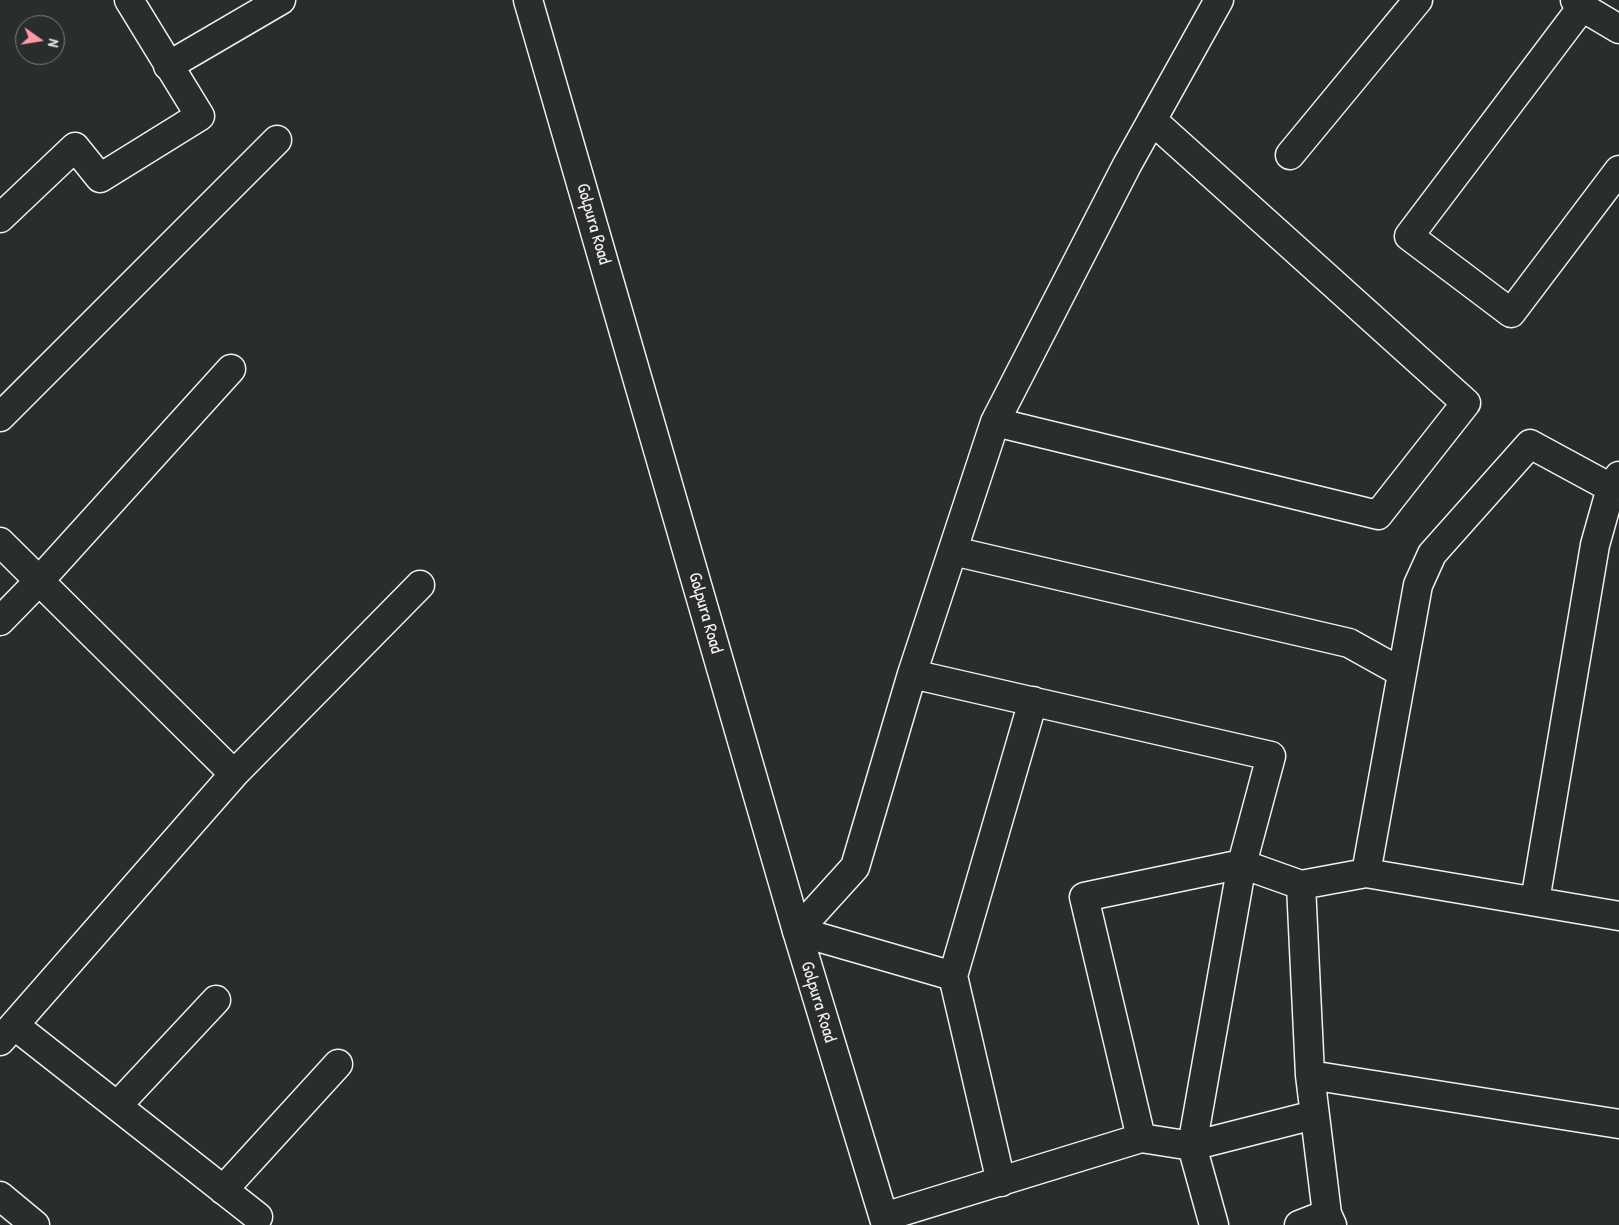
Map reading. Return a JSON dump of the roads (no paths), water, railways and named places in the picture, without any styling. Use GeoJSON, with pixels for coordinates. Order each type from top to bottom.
{"type":"FeatureCollection","features":[{"type":"Feature","properties":{"kind":"street"},"geometry":{"type":"LineString","coordinates":[[0,218],[75,147],[100,178],[200,116],[129,0]]}},
{"type":"Feature","properties":{"kind":"street"},"geometry":{"type":"LineString","coordinates":[[168,66],[281,0]]}},
{"type":"Feature","properties":{"kind":"street","name":"Golpura Road"},"geometry":{"type":"LineString","coordinates":[[528,0],[797,931],[885,1221]]}},
{"type":"Feature","properties":{"kind":"street"},"geometry":{"type":"LineString","coordinates":[[953,976],[797,931],[855,867],[912,674],[995,422],[1127,165],[1219,0]]}},
{"type":"Feature","properties":{"kind":"street"},"geometry":{"type":"LineString","coordinates":[[1290,155],[1418,0]]}},
{"type":"Feature","properties":{"kind":"street"},"geometry":{"type":"LineString","coordinates":[[1619,29],[1578,3],[1409,236],[1511,313],[1619,170]]}},
{"type":"Feature","properties":{"kind":"street"},"geometry":{"type":"LineString","coordinates":[[995,422],[1378,515],[1466,403],[1152,120]]}},
{"type":"Feature","properties":{"kind":"street"},"geometry":{"type":"LineString","coordinates":[[0,417],[277,140]]}},
{"type":"Feature","properties":{"kind":"street"},"geometry":{"type":"LineString","coordinates":[[0,620],[39,581],[232,369]]}},
{"type":"Feature","properties":{"kind":"street"},"geometry":{"type":"LineString","coordinates":[[1366,872],[1418,585],[1432,554],[1530,444],[1615,482],[1595,545],[1535,901]]}},
{"type":"Feature","properties":{"kind":"street"},"geometry":{"type":"LineString","coordinates":[[0,542],[234,774]]}},
{"type":"Feature","properties":{"kind":"street"},"geometry":{"type":"LineString","coordinates":[[953,551],[1349,643],[1402,672]]}},
{"type":"Feature","properties":{"kind":"street"},"geometry":{"type":"LineString","coordinates":[[258,1217],[117,1106],[7,1033],[234,774],[420,585]]}},
{"type":"Feature","properties":{"kind":"street"},"geometry":{"type":"LineString","coordinates":[[912,674],[1271,756],[1242,864],[1192,1146],[1214,1225]]}},
{"type":"Feature","properties":{"kind":"street"},"geometry":{"type":"LineString","coordinates":[[1001,1182],[953,976],[1033,702]]}},
{"type":"Feature","properties":{"kind":"street"},"geometry":{"type":"LineString","coordinates":[[1141,1138],[1084,897],[1242,864],[1300,885],[1366,872],[1619,916]]}},
{"type":"Feature","properties":{"kind":"street"},"geometry":{"type":"LineString","coordinates":[[1299,1225],[1329,1220],[1310,1075],[1300,885]]}},
{"type":"Feature","properties":{"kind":"street"},"geometry":{"type":"LineString","coordinates":[[117,1106],[216,1000]]}},
{"type":"Feature","properties":{"kind":"street"},"geometry":{"type":"LineString","coordinates":[[223,1190],[338,1064]]}},
{"type":"Feature","properties":{"kind":"street"},"geometry":{"type":"LineString","coordinates":[[1310,1075],[1619,1124]]}},
{"type":"Feature","properties":{"kind":"street"},"geometry":{"type":"LineString","coordinates":[[885,1221],[1141,1138],[1192,1146],[1314,1115]]}},
{"type":"Feature","properties":{"kind":"street"},"geometry":{"type":"LineString","coordinates":[[0,1196],[35,1225]]}}]}
